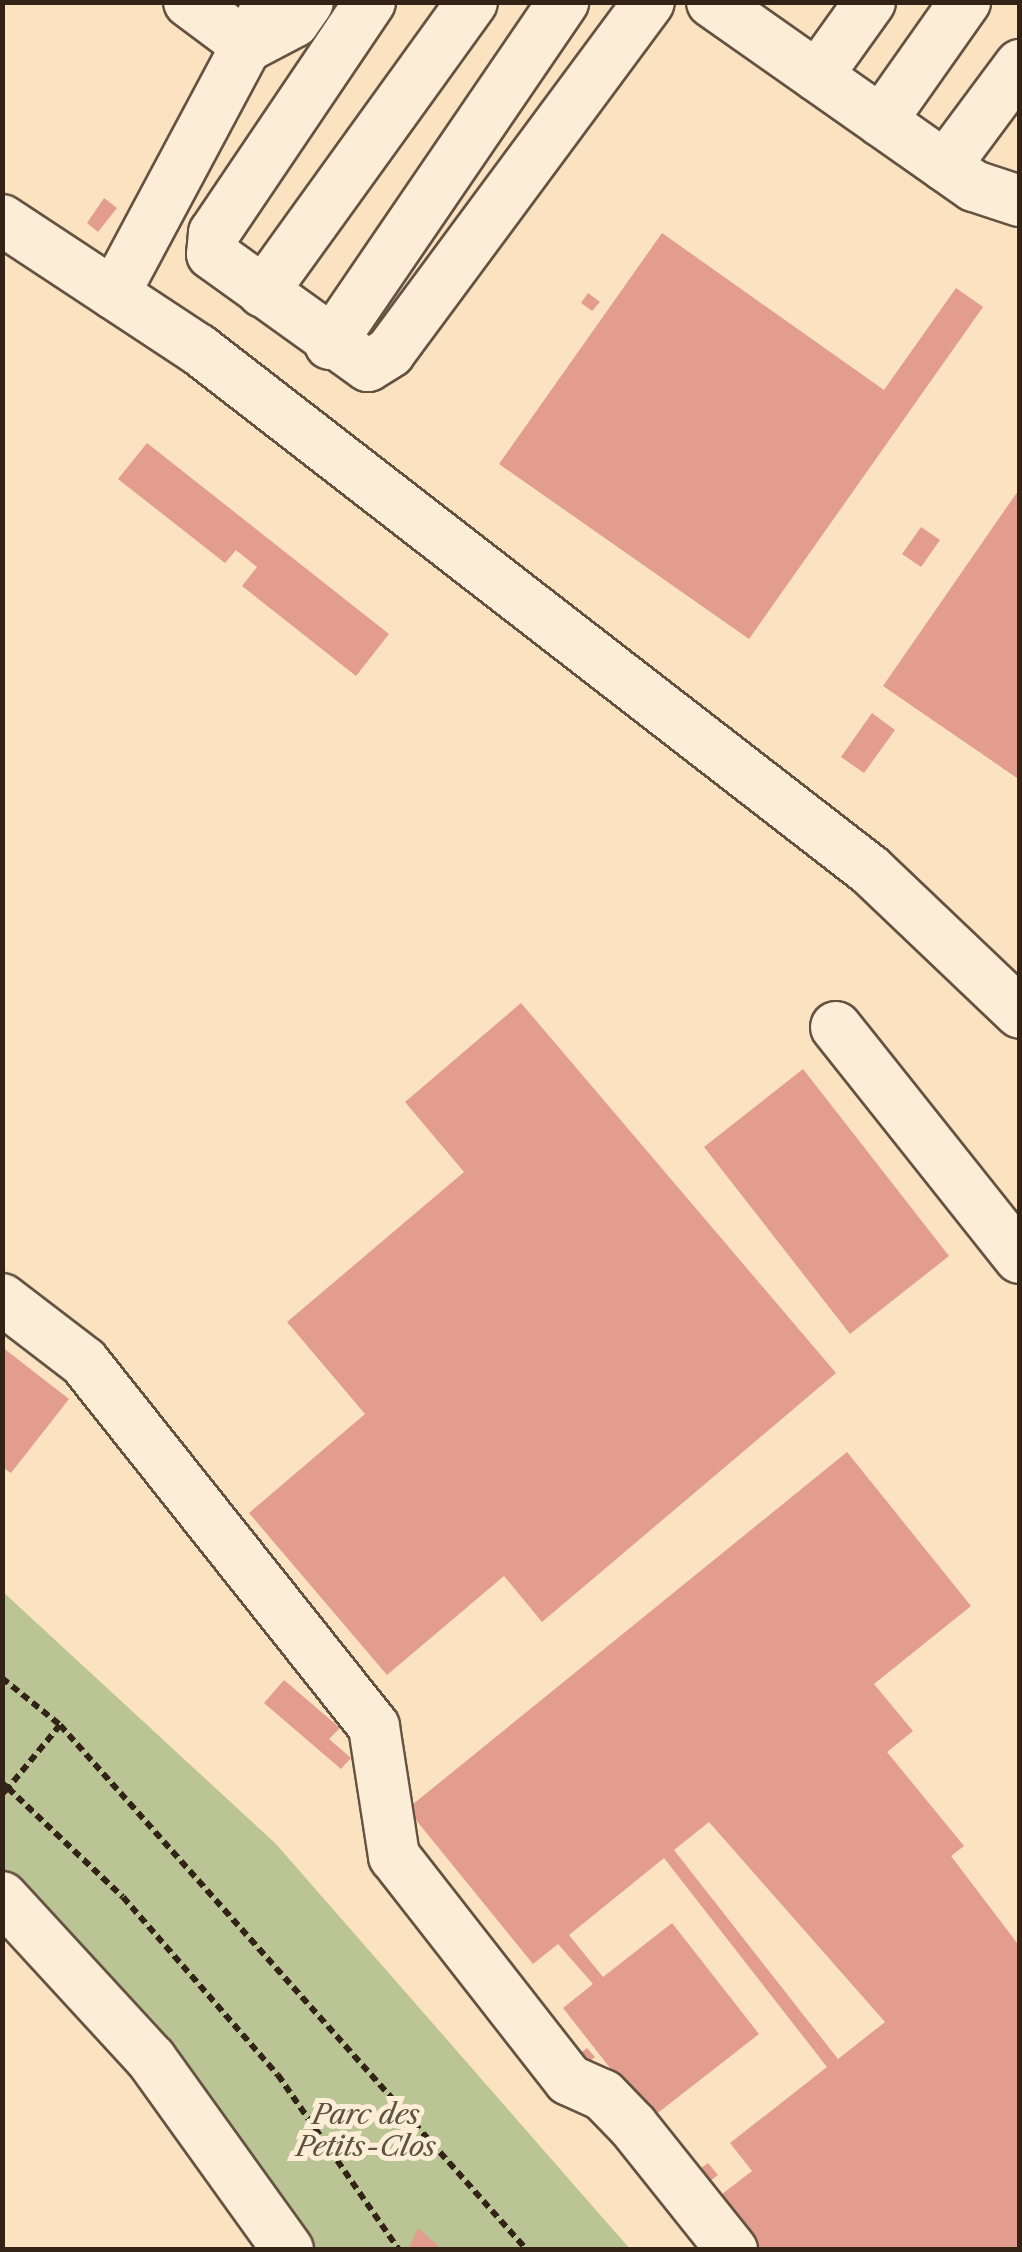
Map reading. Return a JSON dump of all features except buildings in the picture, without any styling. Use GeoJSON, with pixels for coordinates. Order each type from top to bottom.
{"type":"FeatureCollection","features":[{"type":"Feature","properties":{"kind":"street"},"geometry":{"type":"LineString","coordinates":[[189,2],[248,46]]}},
{"type":"Feature","properties":{"kind":"street"},"geometry":{"type":"LineString","coordinates":[[114,294],[270,2]]}},
{"type":"Feature","properties":{"kind":"street"},"geometry":{"type":"LineString","coordinates":[[248,46],[294,22],[308,2]]}},
{"type":"Feature","properties":{"kind":"street"},"geometry":{"type":"LineString","coordinates":[[370,2],[214,234],[212,254],[330,344],[368,366],[390,352],[638,18],[583,2]]}},
{"type":"Feature","properties":{"kind":"street"},"geometry":{"type":"LineString","coordinates":[[262,292],[472,2]]}},
{"type":"Feature","properties":{"kind":"street"},"geometry":{"type":"LineString","coordinates":[[330,344],[563,2]]}},
{"type":"Feature","properties":{"kind":"street"},"geometry":{"type":"LineString","coordinates":[[816,76],[870,2]]}},
{"type":"Feature","properties":{"kind":"street"},"geometry":{"type":"LineString","coordinates":[[881,121],[964,2]]}},
{"type":"Feature","properties":{"kind":"street"},"geometry":{"type":"LineString","coordinates":[[742,11],[816,76],[945,166],[1020,200]]}},
{"type":"Feature","properties":{"kind":"street"},"geometry":{"type":"LineString","coordinates":[[945,166],[1020,65]]}},
{"type":"Feature","properties":{"kind":"street"},"geometry":{"type":"LineString","coordinates":[[2,220],[114,294],[870,870],[1020,1013]]}},
{"type":"Feature","properties":{"kind":"street"},"geometry":{"type":"LineString","coordinates":[[836,1027],[1020,1258]]}},
{"type":"Feature","properties":{"kind":"street"},"geometry":{"type":"LineString","coordinates":[[2,1299],[84,1362],[374,1727],[394,1856],[568,2080],[604,2095],[732,2250]]}},
{"type":"Feature","properties":{"kind":"street"},"geometry":{"type":"LineString","coordinates":[[2,1898],[151,2059],[288,2250]]}},
{"type":"Feature","properties":{"kind":"path"},"geometry":{"type":"LineString","coordinates":[[2,1678],[60,1725],[527,2250]]}},
{"type":"Feature","properties":{"kind":"path"},"geometry":{"type":"LineString","coordinates":[[60,1725],[4,1788],[123,1897],[278,2076],[399,2250]]}},
{"type":"Feature","properties":{"kind":"green space","name":"Parc des Petits-Clos"},"geometry":{"type":"Polygon","coordinates":[[[2,1591],[276,1844],[630,2249],[304,2249],[3,1892],[2,1591]]]}}]}
